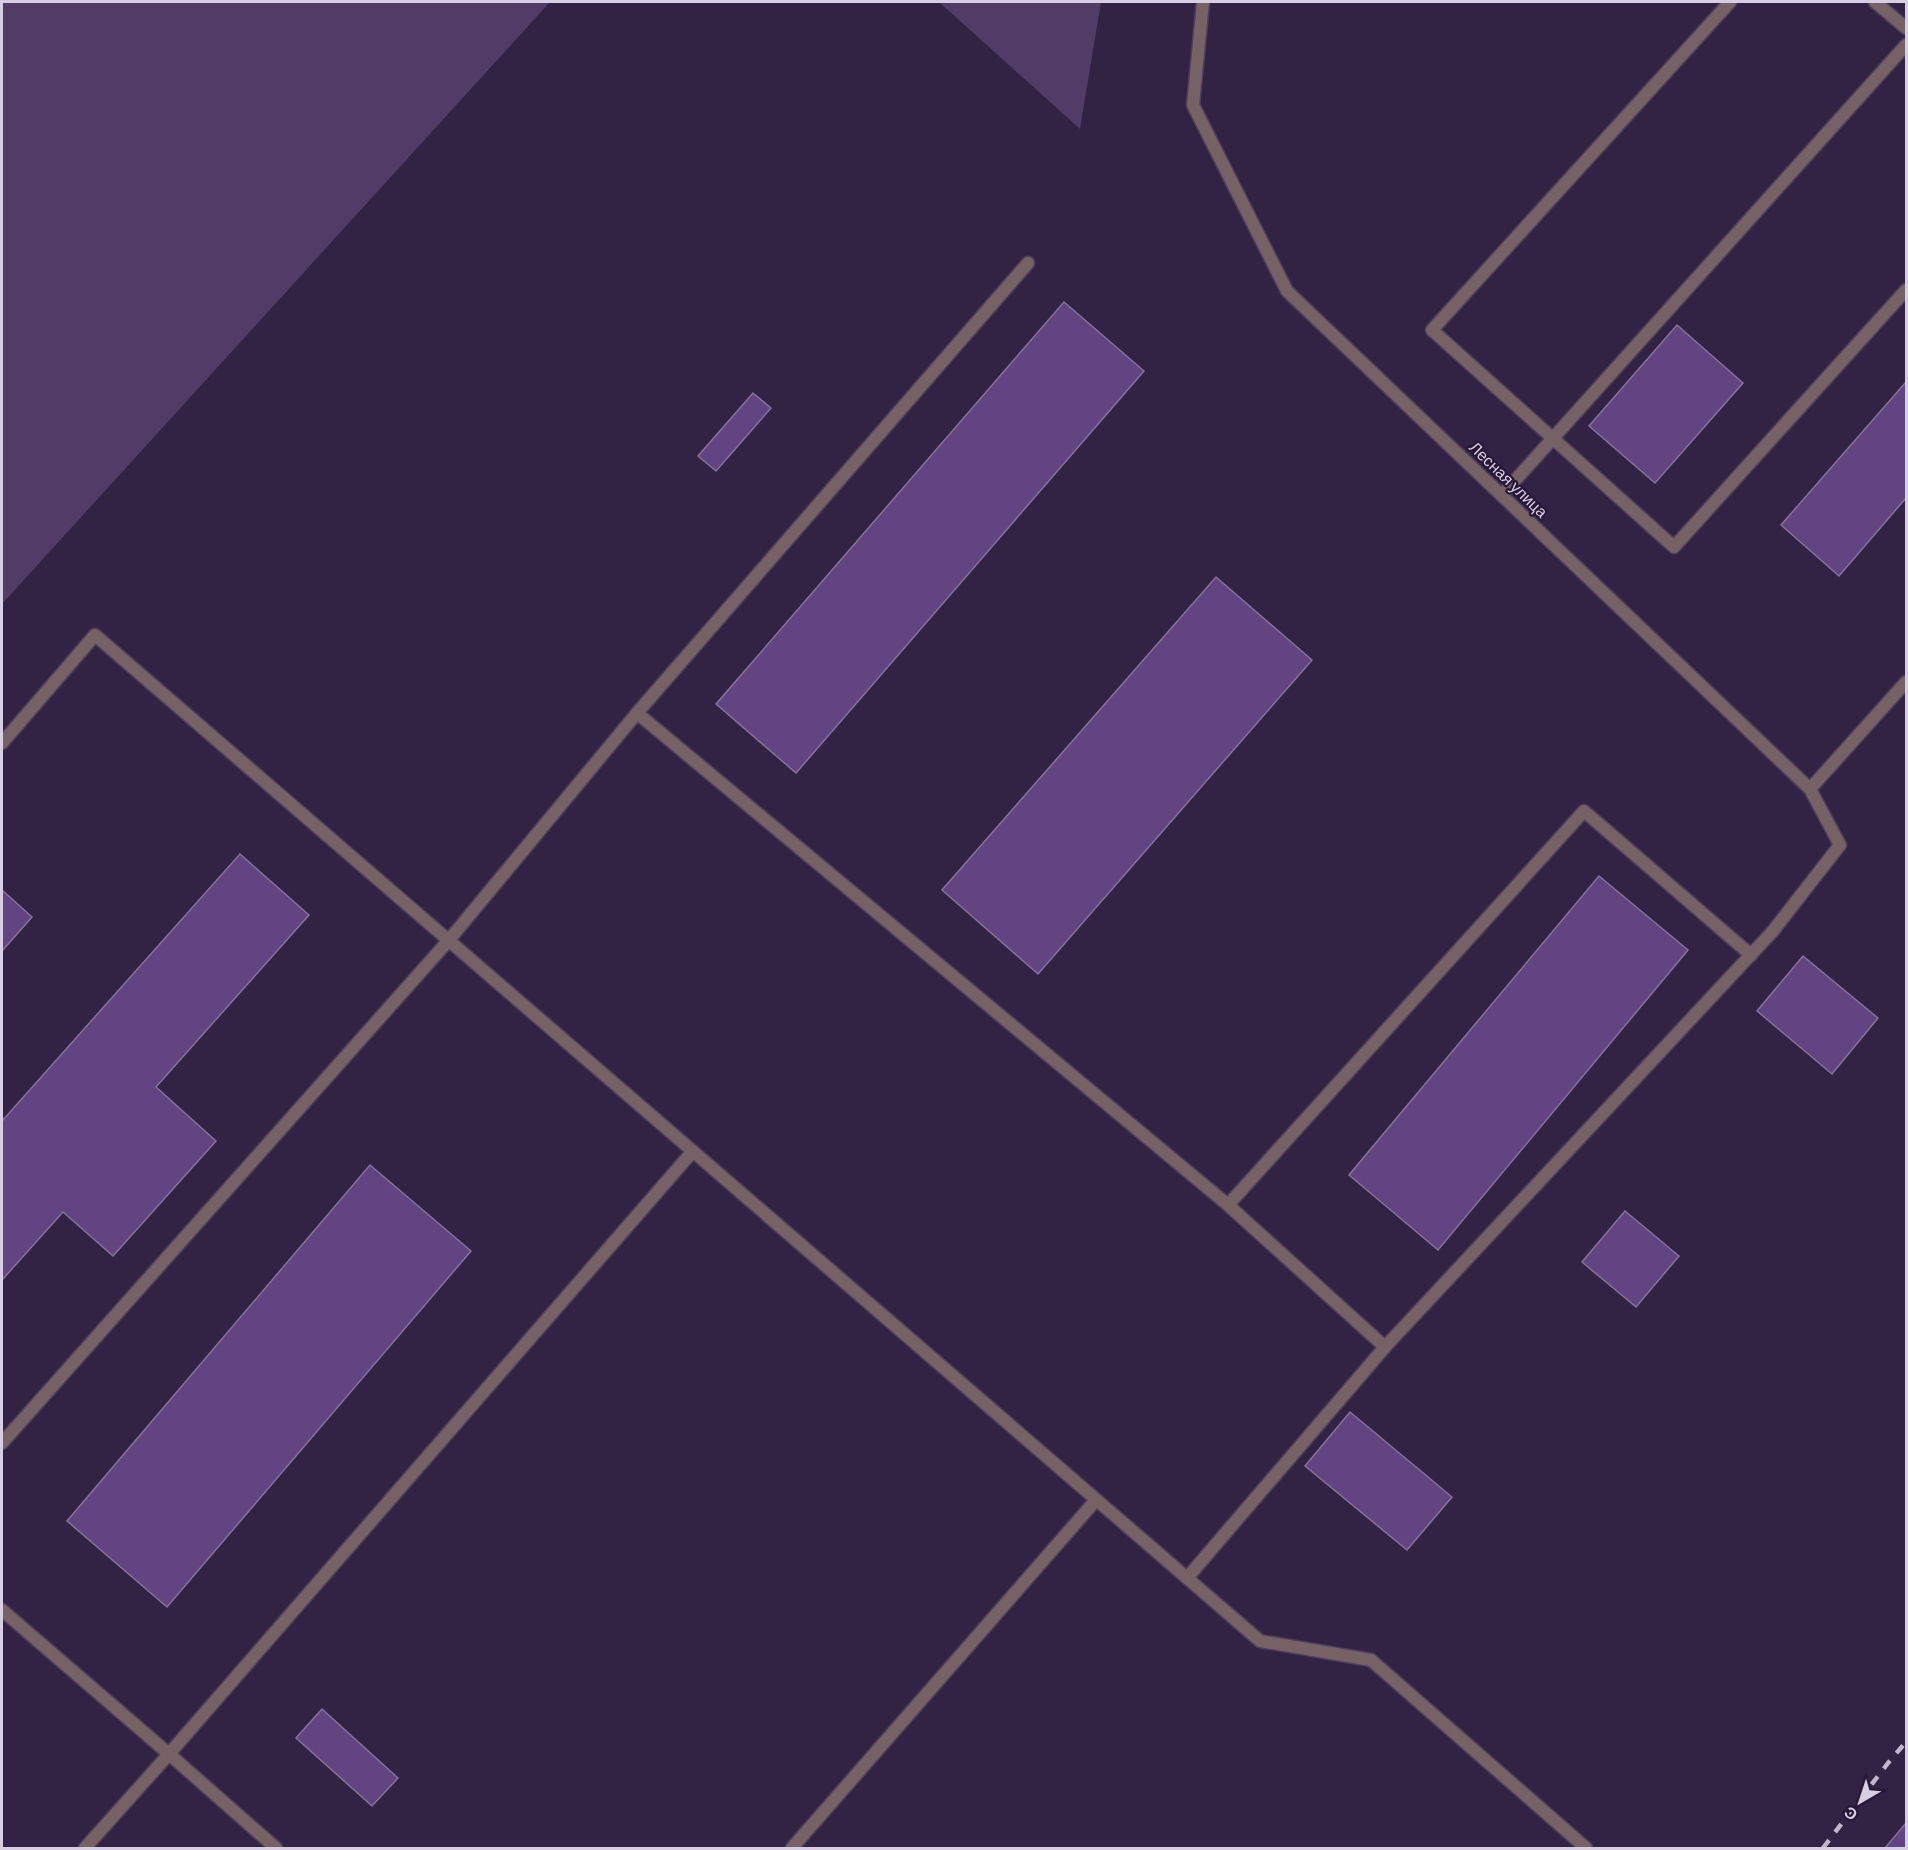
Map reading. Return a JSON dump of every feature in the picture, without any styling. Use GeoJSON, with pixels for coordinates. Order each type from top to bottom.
{"type":"FeatureCollection","features":[{"type":"Feature","properties":{"kind":"street","name":"Лесная улица"},"geometry":{"type":"LineString","coordinates":[[1203,2],[1193,105],[1287,291],[1810,789],[1840,846],[1773,931],[1750,955]]}},
{"type":"Feature","properties":{"kind":"street"},"geometry":{"type":"LineString","coordinates":[[1730,2],[1432,330],[1674,547],[1906,290]]}},
{"type":"Feature","properties":{"kind":"street"},"geometry":{"type":"LineString","coordinates":[[1875,2],[1906,28]]}},
{"type":"Feature","properties":{"kind":"street"},"geometry":{"type":"LineString","coordinates":[[1502,495],[1906,45]]}},
{"type":"Feature","properties":{"kind":"street"},"geometry":{"type":"LineString","coordinates":[[2,1443],[449,940],[637,713],[1028,263]]}},
{"type":"Feature","properties":{"kind":"street"},"geometry":{"type":"LineString","coordinates":[[2,743],[95,635],[1260,1641],[1371,1659],[1586,1848]]}},
{"type":"Feature","properties":{"kind":"street"},"geometry":{"type":"LineString","coordinates":[[1810,789],[1906,682]]}},
{"type":"Feature","properties":{"kind":"street"},"geometry":{"type":"LineString","coordinates":[[637,713],[1228,1205],[1385,1347]]}},
{"type":"Feature","properties":{"kind":"street"},"geometry":{"type":"LineString","coordinates":[[1187,1578],[1385,1347],[1750,955],[1584,811],[1228,1205]]}},
{"type":"Feature","properties":{"kind":"street"},"geometry":{"type":"LineString","coordinates":[[85,1848],[693,1151]]}},
{"type":"Feature","properties":{"kind":"street"},"geometry":{"type":"LineString","coordinates":[[792,1848],[1096,1500]]}},
{"type":"Feature","properties":{"kind":"street"},"geometry":{"type":"LineString","coordinates":[[2,1610],[276,1848]]}},
{"type":"Feature","properties":{"kind":"shaded area"},"geometry":{"type":"Polygon","coordinates":[[[2,2],[550,2],[2,604],[2,2]]]}},
{"type":"Feature","properties":{"kind":"shaded area"},"geometry":{"type":"Polygon","coordinates":[[[939,2],[1101,2],[1080,129],[939,2]]]}},
{"type":"Feature","properties":{"kind":"building"},"geometry":{"type":"Polygon","coordinates":[[[1064,302],[1144,371],[796,773],[716,704],[1064,302]]]}},
{"type":"Feature","properties":{"kind":"building"},"geometry":{"type":"Polygon","coordinates":[[[1677,325],[1743,383],[1655,483],[1589,426],[1677,325]]]}},
{"type":"Feature","properties":{"kind":"building"},"geometry":{"type":"Polygon","coordinates":[[[1906,382],[1906,498],[1839,576],[1781,525],[1906,382]]]}},
{"type":"Feature","properties":{"kind":"building"},"geometry":{"type":"Polygon","coordinates":[[[753,393],[771,408],[716,471],[698,456],[753,393]]]}},
{"type":"Feature","properties":{"kind":"building"},"geometry":{"type":"Polygon","coordinates":[[[1216,577],[1312,660],[1038,974],[942,890],[1216,577]]]}},
{"type":"Feature","properties":{"kind":"building"},"geometry":{"type":"Polygon","coordinates":[[[240,854],[309,915],[156,1087],[216,1141],[113,1256],[63,1212],[2,1280],[2,1121],[240,854]]]}},
{"type":"Feature","properties":{"kind":"building"},"geometry":{"type":"Polygon","coordinates":[[[1599,876],[1688,950],[1438,1250],[1349,1175],[1599,876]]]}},
{"type":"Feature","properties":{"kind":"building"},"geometry":{"type":"Polygon","coordinates":[[[2,890],[32,917],[2,951],[2,890]]]}},
{"type":"Feature","properties":{"kind":"building"},"geometry":{"type":"Polygon","coordinates":[[[1803,956],[1878,1018],[1832,1074],[1757,1011],[1803,956]]]}},
{"type":"Feature","properties":{"kind":"building"},"geometry":{"type":"Polygon","coordinates":[[[370,1165],[471,1251],[167,1607],[67,1521],[370,1165]]]}},
{"type":"Feature","properties":{"kind":"building"},"geometry":{"type":"Polygon","coordinates":[[[1625,1211],[1679,1256],[1636,1307],[1582,1262],[1625,1211]]]}},
{"type":"Feature","properties":{"kind":"building"},"geometry":{"type":"Polygon","coordinates":[[[1350,1412],[1452,1497],[1407,1550],[1305,1466],[1350,1412]]]}},
{"type":"Feature","properties":{"kind":"building"},"geometry":{"type":"Polygon","coordinates":[[[322,1709],[398,1778],[372,1806],[296,1738],[322,1709]]]}},
{"type":"Feature","properties":{"kind":"building"},"geometry":{"type":"Polygon","coordinates":[[[1906,1823],[1906,1848],[1885,1848],[1906,1823]]]}},
{"type":"Feature","properties":{"kind":"railway"},"geometry":{"type":"LineString","coordinates":[[1823,1848],[1906,1742]]}}]}
